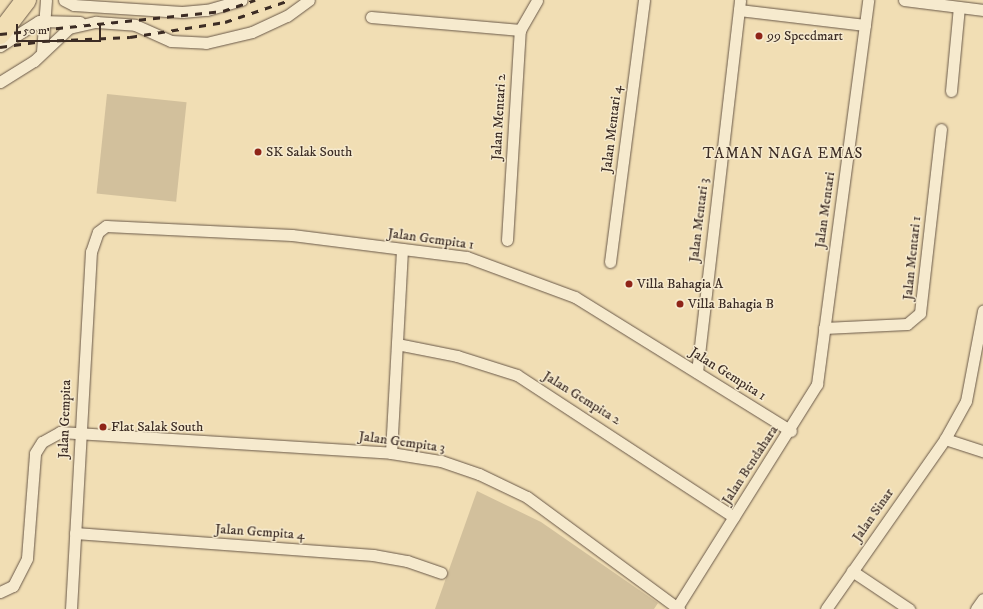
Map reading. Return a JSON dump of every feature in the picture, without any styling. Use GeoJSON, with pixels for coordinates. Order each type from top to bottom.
{"type":"FeatureCollection","features":[{"type":"Feature","properties":{"kind":"highway"},"geometry":{"type":"LineString","coordinates":[[0,34],[26,0]]}},
{"type":"Feature","properties":{"kind":"street"},"geometry":{"type":"LineString","coordinates":[[42,52],[43,21],[46,0]]}},
{"type":"Feature","properties":{"kind":"street"},"geometry":{"type":"LineString","coordinates":[[64,0],[74,5],[182,12],[207,10],[242,0]]}},
{"type":"Feature","properties":{"kind":"street"},"geometry":{"type":"LineString","coordinates":[[0,46],[26,28],[43,21],[96,22],[135,25],[171,41],[206,42],[252,32],[287,16],[309,0]]}},
{"type":"Feature","properties":{"kind":"street","name":"Jalan Mentari 2"},"geometry":{"type":"LineString","coordinates":[[507,240],[520,30],[537,0]]}},
{"type":"Feature","properties":{"kind":"street","name":"Jalan Mentari 4"},"geometry":{"type":"LineString","coordinates":[[610,262],[644,0]]}},
{"type":"Feature","properties":{"kind":"street","name":"Jalan Mentari"},"geometry":{"type":"LineString","coordinates":[[824,328],[868,0]]}},
{"type":"Feature","properties":{"kind":"street"},"geometry":{"type":"LineString","coordinates":[[904,0],[983,10]]}},
{"type":"Feature","properties":{"kind":"street"},"geometry":{"type":"LineString","coordinates":[[740,5],[865,24]]}},
{"type":"Feature","properties":{"kind":"street","name":"Jalan Mentari 3"},"geometry":{"type":"LineString","coordinates":[[696,372],[740,5]]}},
{"type":"Feature","properties":{"kind":"street"},"geometry":{"type":"LineString","coordinates":[[951,91],[959,7]]}},
{"type":"Feature","properties":{"kind":"street"},"geometry":{"type":"LineString","coordinates":[[371,17],[520,30]]}},
{"type":"Feature","properties":{"kind":"street"},"geometry":{"type":"LineString","coordinates":[[0,82],[42,52],[69,28],[96,22]]}},
{"type":"Feature","properties":{"kind":"street","name":"Jalan Mentari 1"},"geometry":{"type":"LineString","coordinates":[[824,328],[907,324],[920,313],[941,129]]}},
{"type":"Feature","properties":{"kind":"street","name":"Jalan Gempita 1"},"geometry":{"type":"LineString","coordinates":[[98,232],[117,225],[292,235],[468,257],[576,297],[791,431]]}},
{"type":"Feature","properties":{"kind":"street","name":"Jalan Gempita"},"geometry":{"type":"LineString","coordinates":[[71,609],[91,252],[98,232]]}},
{"type":"Feature","properties":{"kind":"street"},"geometry":{"type":"LineString","coordinates":[[391,453],[402,249]]}},
{"type":"Feature","properties":{"kind":"street","name":"Jalan Sinar"},"geometry":{"type":"LineString","coordinates":[[826,609],[945,439],[972,384],[983,311]]}},
{"type":"Feature","properties":{"kind":"street","name":"Jalan Bendahara"},"geometry":{"type":"LineString","coordinates":[[678,608],[734,517],[791,431],[817,384],[824,328]]}},
{"type":"Feature","properties":{"kind":"street","name":"Jalan Gempita 2"},"geometry":{"type":"LineString","coordinates":[[397,344],[457,356],[517,375],[734,517]]}},
{"type":"Feature","properties":{"kind":"street","name":"Jalan Gempita 3"},"geometry":{"type":"LineString","coordinates":[[0,592],[13,586],[27,558],[35,453],[42,442],[60,432],[80,432],[391,453],[441,461],[479,474],[527,497],[678,608]]}},
{"type":"Feature","properties":{"kind":"street"},"geometry":{"type":"LineString","coordinates":[[945,439],[983,451]]}},
{"type":"Feature","properties":{"kind":"street","name":"Jalan Gempita 4"},"geometry":{"type":"LineString","coordinates":[[75,533],[373,555],[407,561],[441,573]]}},
{"type":"Feature","properties":{"kind":"street"},"geometry":{"type":"LineString","coordinates":[[852,571],[909,609]]}},
{"type":"Feature","properties":{"kind":"street"},"geometry":{"type":"LineString","coordinates":[[976,609],[983,599]]}},
{"type":"Feature","properties":{"kind":"shaded area"},"geometry":{"type":"Polygon","coordinates":[[[107,94],[187,102],[176,202],[97,193],[107,94]]]}},
{"type":"Feature","properties":{"kind":"shaded area"},"geometry":{"type":"Polygon","coordinates":[[[477,491],[541,522],[658,603],[654,609],[435,609],[477,491]]]}},
{"type":"Feature","properties":{"kind":"railway"},"geometry":{"type":"LineString","coordinates":[[0,34],[223,11],[255,0]]}},
{"type":"Feature","properties":{"kind":"railway"},"geometry":{"type":"LineString","coordinates":[[0,47],[43,41],[130,37],[225,22],[290,0]]}},
{"type":"Feature","properties":{"kind":"place","name":"99 Speedmart"},"geometry":{"type":"Point","coordinates":[759,36]}},
{"type":"Feature","properties":{"kind":"place","name":"SK Salak South"},"geometry":{"type":"Point","coordinates":[258,152]}},
{"type":"Feature","properties":{"kind":"place","name":"Villa Bahagia A"},"geometry":{"type":"Point","coordinates":[629,284]}},
{"type":"Feature","properties":{"kind":"place","name":"Villa Bahagia B"},"geometry":{"type":"Point","coordinates":[680,304]}},
{"type":"Feature","properties":{"kind":"place","name":"Flat Salak South"},"geometry":{"type":"Point","coordinates":[103,427]}},
{"type":"Feature","properties":{"kind":"district","name":"TAMAN NAGA EMAS"},"geometry":{"type":"Point","coordinates":[783,154]}}]}
